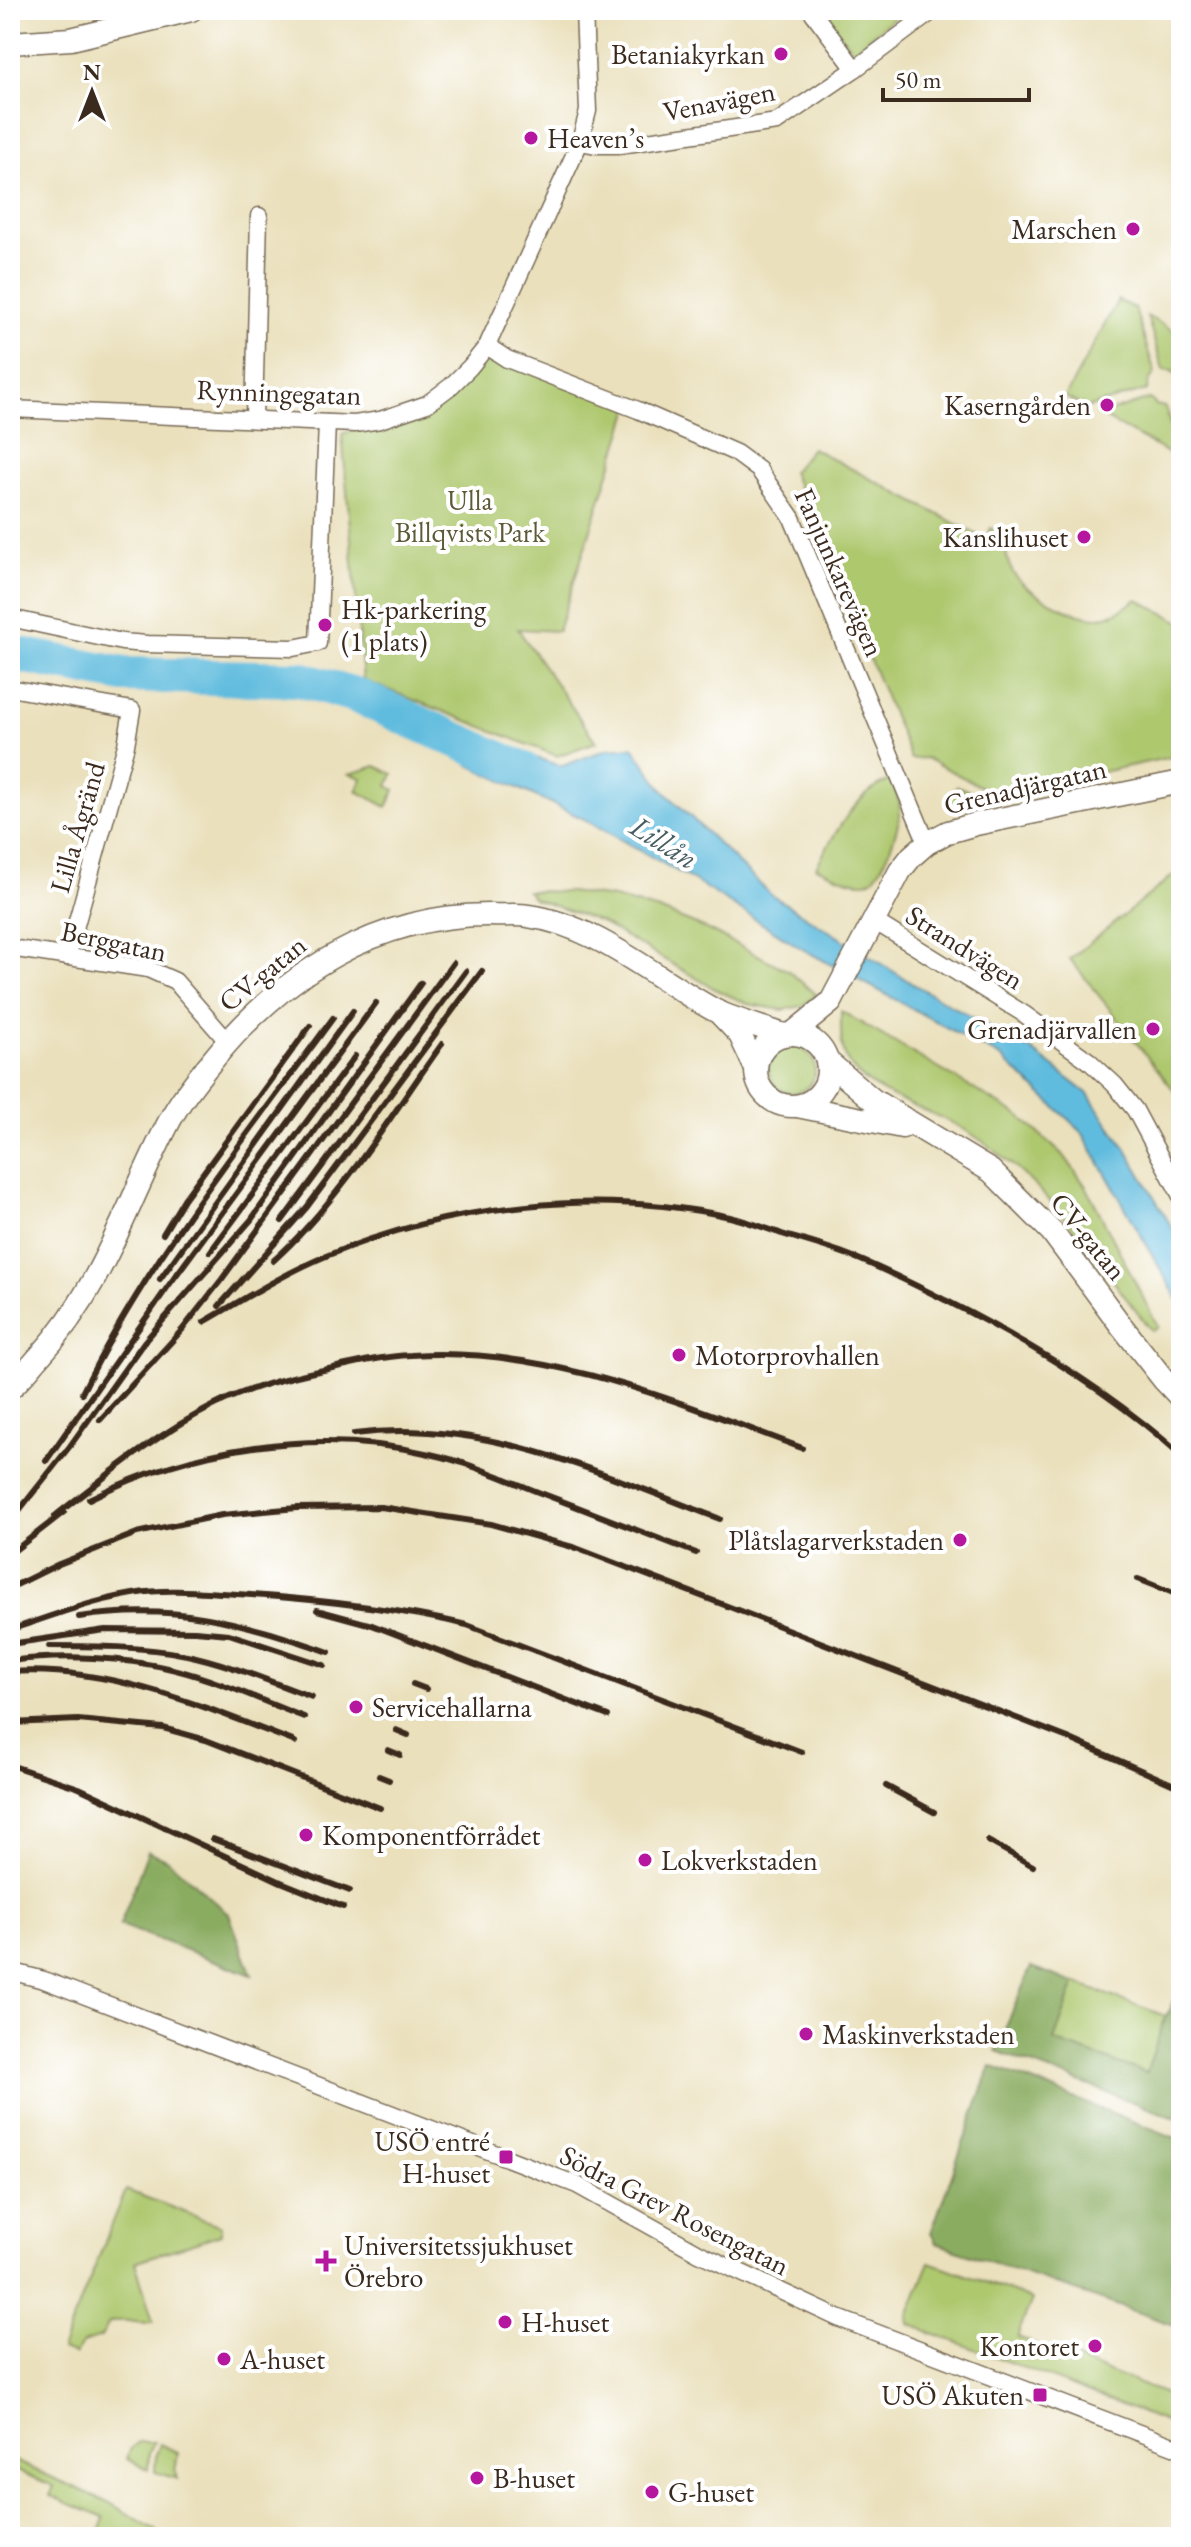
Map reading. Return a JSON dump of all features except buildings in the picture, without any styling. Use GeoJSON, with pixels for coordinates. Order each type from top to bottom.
{"type":"FeatureCollection","features":[{"type":"Feature","properties":{"kind":"street"},"geometry":{"type":"LineString","coordinates":[[10,43],[71,39],[191,10]]}},
{"type":"Feature","properties":{"kind":"street","name":"Rynningegatan"},"geometry":{"type":"LineString","coordinates":[[10,409],[355,424],[380,420],[427,404],[451,386],[487,346],[580,142],[588,111],[584,10]]}},
{"type":"Feature","properties":{"kind":"street"},"geometry":{"type":"LineString","coordinates":[[811,10],[855,69]]}},
{"type":"Feature","properties":{"kind":"street","name":"Venavägen"},"geometry":{"type":"LineString","coordinates":[[580,142],[620,145],[777,122],[934,10]]}},
{"type":"Feature","properties":{"kind":"street"},"geometry":{"type":"LineString","coordinates":[[254,418],[259,216]]}},
{"type":"Feature","properties":{"kind":"street","name":"Fanjunkarevägen"},"geometry":{"type":"LineString","coordinates":[[487,346],[507,359],[704,437],[736,453],[759,470],[792,518],[927,843]]}},
{"type":"Feature","properties":{"kind":"street"},"geometry":{"type":"LineString","coordinates":[[10,618],[134,643],[293,648],[318,643],[327,423]]}},
{"type":"Feature","properties":{"kind":"street","name":"Lilla Ågränd"},"geometry":{"type":"LineString","coordinates":[[10,688],[132,710],[126,745],[67,957]]}},
{"type":"Feature","properties":{"kind":"street","name":"Grenadjärgatan"},"geometry":{"type":"LineString","coordinates":[[826,1059],[831,1002],[900,871],[927,843],[948,832],[976,824],[1181,782]]}},
{"type":"Feature","properties":{"kind":"street","name":"CV-gatan"},"geometry":{"type":"LineString","coordinates":[[10,1388],[59,1335],[82,1304],[100,1272],[172,1115],[253,1014],[278,992],[335,953],[399,927],[459,915],[528,916],[562,925],[598,940],[717,1012],[740,1035],[756,1069]]}},
{"type":"Feature","properties":{"kind":"street","name":"Strandvägen"},"geometry":{"type":"LineString","coordinates":[[874,921],[1036,1022],[1089,1061],[1115,1085],[1135,1110],[1181,1196]]}},
{"type":"Feature","properties":{"kind":"street","name":"Berggatan"},"geometry":{"type":"LineString","coordinates":[[10,948],[148,969],[175,981],[228,1042]]}},
{"type":"Feature","properties":{"kind":"street","name":"Grenadjärgatan"},"geometry":{"type":"LineString","coordinates":[[788,1034],[831,1002]]}},
{"type":"Feature","properties":{"kind":"street","name":"CV-gatan"},"geometry":{"type":"LineString","coordinates":[[717,1012],[788,1034]]}},
{"type":"Feature","properties":{"kind":"street"},"geometry":{"type":"LineString","coordinates":[[788,1034],[809,1038],[826,1059],[828,1070],[824,1086],[813,1100],[797,1106],[777,1103],[766,1095],[758,1083],[756,1069],[764,1047],[788,1034]]}},
{"type":"Feature","properties":{"kind":"street","name":"CV-gatan"},"geometry":{"type":"LineString","coordinates":[[826,1059],[873,1100],[991,1171],[1052,1232],[1181,1398]]}},
{"type":"Feature","properties":{"kind":"street","name":"CV-gatan"},"geometry":{"type":"LineString","coordinates":[[797,1106],[840,1116],[869,1118],[930,1134]]}},
{"type":"Feature","properties":{"kind":"street","name":"Södra Grev Rosengatan"},"geometry":{"type":"LineString","coordinates":[[10,1971],[44,1980],[577,2185],[762,2285],[838,2318],[1181,2449]]}},
{"type":"Feature","properties":{"kind":"green space"},"geometry":{"type":"Polygon","coordinates":[[[823,10],[904,10],[853,50],[827,20],[823,10]]]}},
{"type":"Feature","properties":{"kind":"green space"},"geometry":{"type":"Polygon","coordinates":[[[1118,300],[1135,309],[1155,373],[1147,390],[1086,408],[1065,397],[1118,300]]]}},
{"type":"Feature","properties":{"kind":"green space"},"geometry":{"type":"Polygon","coordinates":[[[1147,316],[1181,335],[1181,379],[1172,371],[1163,370],[1147,316]]]}},
{"type":"Feature","properties":{"kind":"green space","name":"Ulla Billqvists Park"},"geometry":{"type":"Polygon","coordinates":[[[494,354],[632,402],[558,631],[518,629],[596,742],[557,756],[363,680],[342,434],[424,405],[494,354]]]}},
{"type":"Feature","properties":{"kind":"green space"},"geometry":{"type":"Polygon","coordinates":[[[1150,399],[1156,405],[1165,407],[1181,460],[1099,415],[1150,399]]]}},
{"type":"Feature","properties":{"kind":"green space"},"geometry":{"type":"Polygon","coordinates":[[[812,448],[985,539],[991,528],[1005,535],[1008,562],[1016,577],[1046,600],[1073,612],[1099,617],[1117,612],[1137,599],[1181,622],[1181,755],[1060,781],[987,790],[926,758],[911,759],[792,472],[812,448]]]}},
{"type":"Feature","properties":{"kind":"green space"},"geometry":{"type":"Polygon","coordinates":[[[376,766],[393,774],[388,786],[395,790],[387,807],[357,791],[362,778],[350,774],[376,766]]]}},
{"type":"Feature","properties":{"kind":"green space"},"geometry":{"type":"Polygon","coordinates":[[[890,780],[899,802],[899,818],[889,852],[878,873],[865,882],[859,882],[816,867],[855,805],[890,780]]]}},
{"type":"Feature","properties":{"kind":"green space"},"geometry":{"type":"Polygon","coordinates":[[[957,786],[989,799],[989,802],[963,807],[947,803],[957,786]]]}},
{"type":"Feature","properties":{"kind":"green space","name":"Grenadjärvallen"},"geometry":{"type":"Polygon","coordinates":[[[1181,869],[1181,1099],[1070,959],[1181,869]]]}},
{"type":"Feature","properties":{"kind":"green space"},"geometry":{"type":"Polygon","coordinates":[[[527,891],[614,898],[659,910],[704,928],[789,971],[816,995],[802,1006],[783,1010],[748,1004],[717,990],[598,921],[535,899],[527,891]]]}},
{"type":"Feature","properties":{"kind":"green space"},"geometry":{"type":"Polygon","coordinates":[[[841,1011],[1021,1117],[1065,1157],[1087,1188],[1158,1327],[1152,1331],[1064,1218],[1005,1159],[966,1130],[874,1087],[862,1078],[848,1063],[843,1049],[841,1011]]]}},
{"type":"Feature","properties":{"kind":"green space"},"geometry":{"type":"Polygon","coordinates":[[[792,1047],[808,1054],[815,1070],[808,1086],[792,1093],[776,1086],[769,1070],[776,1054],[792,1047]]]}},
{"type":"Feature","properties":{"kind":"green space"},"geometry":{"type":"Polygon","coordinates":[[[148,1851],[168,1860],[229,1914],[252,1975],[120,1925],[148,1851]]]}},
{"type":"Feature","properties":{"kind":"green space"},"geometry":{"type":"Polygon","coordinates":[[[1031,1967],[1075,1983],[1054,2041],[1146,2073],[1166,2016],[1181,1986],[1181,2120],[996,2051],[1031,1967]]]}},
{"type":"Feature","properties":{"kind":"green space"},"geometry":{"type":"Polygon","coordinates":[[[1075,1983],[1166,2016],[1147,2073],[1053,2041],[1075,1983]]]}},
{"type":"Feature","properties":{"kind":"green space"},"geometry":{"type":"Polygon","coordinates":[[[991,2066],[1181,2140],[1181,2316],[1177,2326],[936,2243],[931,2233],[991,2066]]]}},
{"type":"Feature","properties":{"kind":"green space"},"geometry":{"type":"Polygon","coordinates":[[[126,2190],[221,2226],[221,2234],[135,2262],[153,2321],[109,2323],[101,2337],[83,2343],[75,2355],[61,2350],[126,2190]]]}},
{"type":"Feature","properties":{"kind":"green space"},"geometry":{"type":"Polygon","coordinates":[[[930,2262],[1032,2299],[1017,2337],[1181,2400],[1181,2428],[909,2324],[908,2315],[930,2262]]]}},
{"type":"Feature","properties":{"kind":"green space"},"geometry":{"type":"Polygon","coordinates":[[[139,2442],[154,2442],[149,2453],[148,2470],[127,2459],[131,2448],[139,2442]]]}},
{"type":"Feature","properties":{"kind":"green space"},"geometry":{"type":"Polygon","coordinates":[[[160,2444],[178,2453],[177,2479],[155,2472],[160,2444]]]}},
{"type":"Feature","properties":{"kind":"green space"},"geometry":{"type":"Polygon","coordinates":[[[10,2459],[108,2502],[157,2531],[155,2537],[98,2537],[105,2518],[50,2496],[54,2486],[10,2468],[10,2459]]]}},
{"type":"Feature","properties":{"kind":"water"},"geometry":{"type":"Polygon","coordinates":[[[633,747],[663,790],[770,894],[915,985],[1031,1050],[1087,1093],[1127,1150],[1181,1243],[1181,1305],[1082,1132],[1001,1057],[804,950],[696,882],[582,818],[469,765],[482,750],[514,757],[530,756],[562,766],[608,749],[633,747]]]}},
{"type":"Feature","properties":{"kind":"waterway","name":"Lillån"},"geometry":{"type":"LineString","coordinates":[[10,653],[124,675],[299,679],[355,695],[524,770]]}},
{"type":"Feature","properties":{"kind":"railway"},"geometry":{"type":"LineString","coordinates":[[100,1420],[182,1330],[222,1279],[453,963]]}},
{"type":"Feature","properties":{"kind":"railway"},"geometry":{"type":"LineString","coordinates":[[282,1221],[466,971]]}},
{"type":"Feature","properties":{"kind":"railway"},"geometry":{"type":"LineString","coordinates":[[219,1306],[307,1207],[482,971]]}},
{"type":"Feature","properties":{"kind":"railway"},"geometry":{"type":"LineString","coordinates":[[10,1522],[70,1446],[144,1342],[251,1220],[421,983]]}},
{"type":"Feature","properties":{"kind":"railway"},"geometry":{"type":"LineString","coordinates":[[46,1461],[169,1285],[376,1003]]}},
{"type":"Feature","properties":{"kind":"railway"},"geometry":{"type":"LineString","coordinates":[[160,1279],[353,1011]]}},
{"type":"Feature","properties":{"kind":"railway"},"geometry":{"type":"LineString","coordinates":[[82,1393],[108,1343],[167,1247],[333,1018]]}},
{"type":"Feature","properties":{"kind":"railway"},"geometry":{"type":"LineString","coordinates":[[163,1234],[184,1199],[310,1026]]}},
{"type":"Feature","properties":{"kind":"railway"},"geometry":{"type":"LineString","coordinates":[[273,1261],[341,1186],[442,1044]]}},
{"type":"Feature","properties":{"kind":"railway"},"geometry":{"type":"LineString","coordinates":[[210,1252],[355,1056]]}},
{"type":"Feature","properties":{"kind":"railway"},"geometry":{"type":"LineString","coordinates":[[204,1322],[310,1263],[374,1238],[423,1224],[525,1206],[577,1203],[680,1208],[736,1219],[825,1247],[913,1284],[1011,1335],[1070,1371],[1155,1432],[1181,1455]]}},
{"type":"Feature","properties":{"kind":"railway"},"geometry":{"type":"LineString","coordinates":[[55,1516],[151,1443],[227,1399],[299,1375],[401,1356],[462,1355],[512,1359],[562,1368],[659,1396],[802,1448]]}},
{"type":"Feature","properties":{"kind":"railway"},"geometry":{"type":"LineString","coordinates":[[354,1434],[402,1431],[449,1434],[495,1442],[586,1468],[720,1519]]}},
{"type":"Feature","properties":{"kind":"railway"},"geometry":{"type":"LineString","coordinates":[[89,1499],[170,1466],[212,1455],[255,1447],[343,1442],[430,1454],[471,1466],[696,1553]]}},
{"type":"Feature","properties":{"kind":"railway"},"geometry":{"type":"LineString","coordinates":[[10,1588],[59,1564],[137,1533],[222,1515],[297,1508],[381,1507],[491,1524],[576,1548],[1068,1738],[1181,1788]]}},
{"type":"Feature","properties":{"kind":"railway"},"geometry":{"type":"LineString","coordinates":[[10,1554],[64,1512]]}},
{"type":"Feature","properties":{"kind":"railway"},"geometry":{"type":"LineString","coordinates":[[1138,1579],[1181,1596]]}},
{"type":"Feature","properties":{"kind":"railway"},"geometry":{"type":"LineString","coordinates":[[10,1630],[71,1609],[158,1591],[266,1596],[381,1609],[467,1625],[802,1752]]}},
{"type":"Feature","properties":{"kind":"railway"},"geometry":{"type":"LineString","coordinates":[[317,1610],[372,1625],[608,1716]]}},
{"type":"Feature","properties":{"kind":"railway"},"geometry":{"type":"LineString","coordinates":[[79,1617],[146,1612],[206,1618],[265,1631],[329,1652]]}},
{"type":"Feature","properties":{"kind":"railway"},"geometry":{"type":"LineString","coordinates":[[10,1644],[105,1630],[195,1631],[229,1634],[324,1665]]}},
{"type":"Feature","properties":{"kind":"railway"},"geometry":{"type":"LineString","coordinates":[[49,1646],[136,1648],[187,1655],[234,1668],[312,1697]]}},
{"type":"Feature","properties":{"kind":"railway"},"geometry":{"type":"LineString","coordinates":[[10,1661],[93,1658],[135,1662],[209,1680],[304,1717]]}},
{"type":"Feature","properties":{"kind":"railway"},"geometry":{"type":"LineString","coordinates":[[10,1672],[83,1675],[120,1682],[156,1691],[295,1742]]}},
{"type":"Feature","properties":{"kind":"railway"},"geometry":{"type":"LineString","coordinates":[[413,1684],[426,1689]]}},
{"type":"Feature","properties":{"kind":"railway"},"geometry":{"type":"LineString","coordinates":[[10,1723],[78,1720],[163,1728],[206,1740],[380,1808]]}},
{"type":"Feature","properties":{"kind":"railway"},"geometry":{"type":"LineString","coordinates":[[396,1730],[408,1735]]}},
{"type":"Feature","properties":{"kind":"railway"},"geometry":{"type":"LineString","coordinates":[[388,1750],[400,1755]]}},
{"type":"Feature","properties":{"kind":"railway"},"geometry":{"type":"LineString","coordinates":[[10,1765],[79,1788],[281,1882],[343,1907]]}},
{"type":"Feature","properties":{"kind":"railway"},"geometry":{"type":"LineString","coordinates":[[379,1776],[389,1780]]}},
{"type":"Feature","properties":{"kind":"railway"},"geometry":{"type":"LineString","coordinates":[[886,1786],[934,1812]]}},
{"type":"Feature","properties":{"kind":"railway"},"geometry":{"type":"LineString","coordinates":[[213,1839],[350,1891]]}},
{"type":"Feature","properties":{"kind":"railway"},"geometry":{"type":"LineString","coordinates":[[988,1841],[1033,1866]]}},
{"type":"Feature","properties":{"kind":"place","name":"Betaniakyrkan"},"geometry":{"type":"Point","coordinates":[781,54]}},
{"type":"Feature","properties":{"kind":"place","name":"Heaven’s"},"geometry":{"type":"Point","coordinates":[531,138]}},
{"type":"Feature","properties":{"kind":"place","name":"Marschen"},"geometry":{"type":"Point","coordinates":[1133,229]}},
{"type":"Feature","properties":{"kind":"place","name":"Kaserngården"},"geometry":{"type":"Point","coordinates":[1107,405]}},
{"type":"Feature","properties":{"kind":"place","name":"Kanslihuset"},"geometry":{"type":"Point","coordinates":[1084,537]}},
{"type":"Feature","properties":{"kind":"place","name":"Hk-parkering (1 plats)"},"geometry":{"type":"Point","coordinates":[325,625]}},
{"type":"Feature","properties":{"kind":"place","name":"Grenadjärvallen"},"geometry":{"type":"Point","coordinates":[1153,1029]}},
{"type":"Feature","properties":{"kind":"place","name":"Motorprovhallen"},"geometry":{"type":"Point","coordinates":[679,1355]}},
{"type":"Feature","properties":{"kind":"place","name":"Plåtslagarverkstaden"},"geometry":{"type":"Point","coordinates":[960,1540]}},
{"type":"Feature","properties":{"kind":"place","name":"Servicehallarna"},"geometry":{"type":"Point","coordinates":[356,1707]}},
{"type":"Feature","properties":{"kind":"place","name":"Komponentförrådet"},"geometry":{"type":"Point","coordinates":[306,1835]}},
{"type":"Feature","properties":{"kind":"place","name":"Lokverkstaden"},"geometry":{"type":"Point","coordinates":[645,1860]}},
{"type":"Feature","properties":{"kind":"place","name":"Maskinverkstaden"},"geometry":{"type":"Point","coordinates":[806,2034]}},
{"type":"Feature","properties":{"kind":"place","name":"USÖ entré H-huset"},"geometry":{"type":"Point","coordinates":[506,2157]}},
{"type":"Feature","properties":{"kind":"place","name":"Universitetssjukhuset Örebro"},"geometry":{"type":"Point","coordinates":[326,2261]}},
{"type":"Feature","properties":{"kind":"place","name":"H-huset"},"geometry":{"type":"Point","coordinates":[505,2322]}},
{"type":"Feature","properties":{"kind":"place","name":"Kontoret"},"geometry":{"type":"Point","coordinates":[1095,2346]}},
{"type":"Feature","properties":{"kind":"place","name":"A-huset"},"geometry":{"type":"Point","coordinates":[224,2359]}},
{"type":"Feature","properties":{"kind":"place","name":"USÖ Akuten"},"geometry":{"type":"Point","coordinates":[1040,2395]}},
{"type":"Feature","properties":{"kind":"place","name":"B-huset"},"geometry":{"type":"Point","coordinates":[477,2478]}},
{"type":"Feature","properties":{"kind":"place","name":"G-huset"},"geometry":{"type":"Point","coordinates":[652,2492]}}]}
